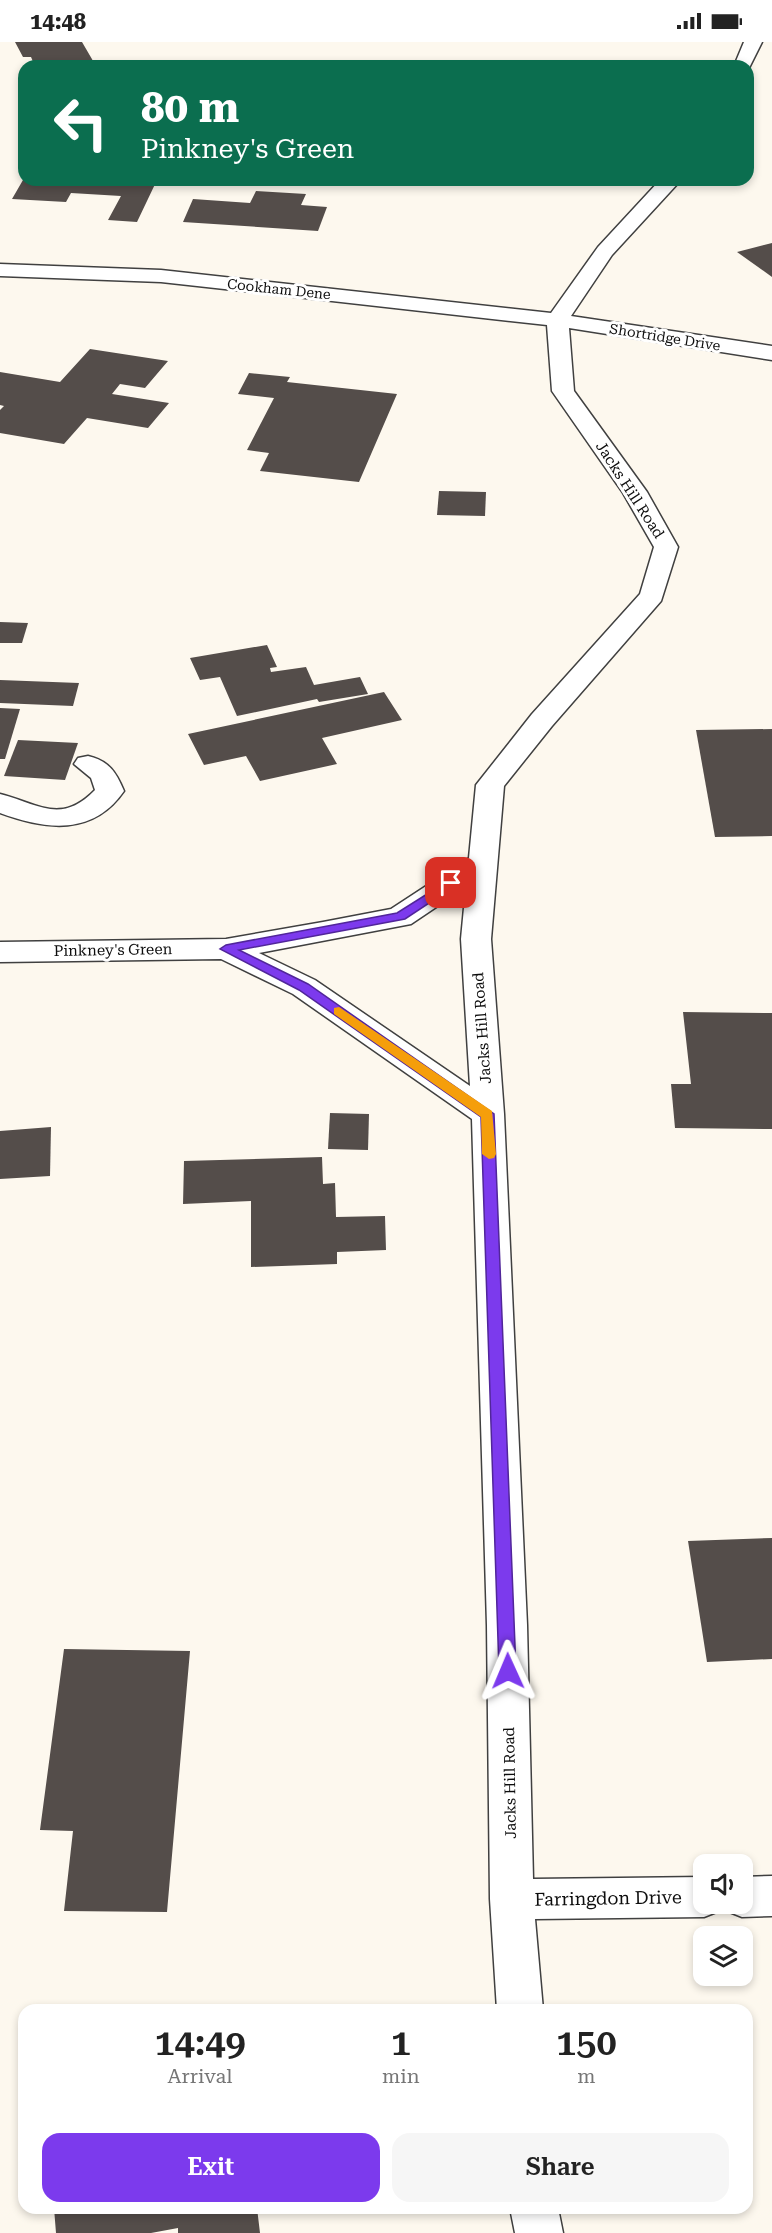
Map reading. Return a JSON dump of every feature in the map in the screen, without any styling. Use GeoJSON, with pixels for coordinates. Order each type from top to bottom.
{"type":"FeatureCollection","features":[{"type":"Feature","properties":{"kind":"street"},"geometry":{"type":"LineString","coordinates":[[746,60],[753,42]]}},
{"type":"Feature","properties":{"kind":"street"},"geometry":{"type":"LineString","coordinates":[[557,320],[604,251],[665,186]]}},
{"type":"Feature","properties":{"kind":"street","name":"Cookham Dene"},"geometry":{"type":"LineString","coordinates":[[0,270],[161,276],[557,320]]}},
{"type":"Feature","properties":{"kind":"street","name":"Shortridge Drive"},"geometry":{"type":"LineString","coordinates":[[557,320],[772,353]]}},
{"type":"Feature","properties":{"kind":"street","name":"Jacks Hill Road"},"geometry":{"type":"LineString","coordinates":[[520,2004],[512,1899],[507,1625],[488,1114],[476,939],[490,785],[542,720],[652,596],[666,547],[635,492],[563,391],[557,320]]}},
{"type":"Feature","properties":{"kind":"street"},"geometry":{"type":"LineString","coordinates":[[0,803],[54,821],[69,819],[97,807],[110,791],[103,774],[88,764]]}},
{"type":"Feature","properties":{"kind":"street","name":"Pinkney's Green"},"geometry":{"type":"LineString","coordinates":[[0,952],[226,949],[400,916],[484,861]]}},
{"type":"Feature","properties":{"kind":"street","name":"Pinkney's Green"},"geometry":{"type":"LineString","coordinates":[[226,949],[304,987],[488,1114]]}},
{"type":"Feature","properties":{"kind":"street"},"geometry":{"type":"LineString","coordinates":[[753,1897],[772,1896]]}},
{"type":"Feature","properties":{"kind":"street","name":"Farringdon Drive"},"geometry":{"type":"LineString","coordinates":[[512,1899],[693,1897]]}},
{"type":"Feature","properties":{"kind":"street"},"geometry":{"type":"LineString","coordinates":[[535,2214],[539,2233]]}},
{"type":"Feature","properties":{"kind":"building"},"geometry":{"type":"Polygon","coordinates":[[[15,42],[82,42],[92,60],[32,60],[31,57],[23,57],[15,42]]]}},
{"type":"Feature","properties":{"kind":"building"},"geometry":{"type":"Polygon","coordinates":[[[20,186],[154,186],[137,222],[108,220],[121,196],[71,193],[66,202],[12,199],[20,186]]]}},
{"type":"Feature","properties":{"kind":"building"},"geometry":{"type":"Polygon","coordinates":[[[256,191],[306,194],[301,205],[327,207],[318,231],[183,222],[193,199],[250,203],[256,191]]]}},
{"type":"Feature","properties":{"kind":"building"},"geometry":{"type":"Polygon","coordinates":[[[772,243],[772,277],[737,252],[772,243]]]}},
{"type":"Feature","properties":{"kind":"building"},"geometry":{"type":"Polygon","coordinates":[[[90,349],[168,361],[145,388],[120,384],[112,394],[169,403],[148,428],[87,418],[64,444],[0,433],[0,410],[4,406],[0,405],[0,372],[60,382],[90,349]]]}},
{"type":"Feature","properties":{"kind":"building"},"geometry":{"type":"Polygon","coordinates":[[[249,373],[290,377],[287,382],[397,394],[359,482],[260,471],[269,453],[247,450],[274,398],[238,394],[249,373]]]}},
{"type":"Feature","properties":{"kind":"building"},"geometry":{"type":"Polygon","coordinates":[[[439,491],[486,492],[485,516],[437,515],[439,491]]]}},
{"type":"Feature","properties":{"kind":"building"},"geometry":{"type":"Polygon","coordinates":[[[0,622],[28,623],[22,643],[0,643],[0,622]]]}},
{"type":"Feature","properties":{"kind":"building"},"geometry":{"type":"Polygon","coordinates":[[[267,645],[277,667],[270,668],[271,672],[306,667],[314,685],[360,677],[368,694],[319,702],[317,699],[237,716],[220,677],[200,680],[190,658],[267,645]]]}},
{"type":"Feature","properties":{"kind":"building"},"geometry":{"type":"Polygon","coordinates":[[[0,680],[79,683],[73,706],[0,703],[0,680]]]}},
{"type":"Feature","properties":{"kind":"building"},"geometry":{"type":"Polygon","coordinates":[[[384,692],[402,720],[322,738],[337,764],[260,781],[246,756],[204,765],[188,734],[384,692]]]}},
{"type":"Feature","properties":{"kind":"building"},"geometry":{"type":"Polygon","coordinates":[[[0,708],[20,709],[5,759],[0,759],[0,708]]]}},
{"type":"Feature","properties":{"kind":"building"},"geometry":{"type":"Polygon","coordinates":[[[772,729],[772,836],[715,837],[696,730],[772,729]]]}},
{"type":"Feature","properties":{"kind":"building"},"geometry":{"type":"Polygon","coordinates":[[[18,740],[78,743],[65,780],[4,776],[18,740]]]}},
{"type":"Feature","properties":{"kind":"building"},"geometry":{"type":"Polygon","coordinates":[[[683,1012],[772,1013],[772,1129],[675,1128],[671,1084],[691,1084],[683,1012]]]}},
{"type":"Feature","properties":{"kind":"building"},"geometry":{"type":"Polygon","coordinates":[[[330,1113],[369,1114],[368,1150],[328,1149],[330,1113]]]}},
{"type":"Feature","properties":{"kind":"building"},"geometry":{"type":"Polygon","coordinates":[[[51,1127],[50,1176],[0,1179],[0,1131],[51,1127]]]}},
{"type":"Feature","properties":{"kind":"building"},"geometry":{"type":"Polygon","coordinates":[[[322,1157],[323,1184],[335,1183],[336,1217],[385,1216],[386,1250],[337,1252],[337,1264],[251,1267],[251,1201],[183,1204],[184,1161],[322,1157]]]}},
{"type":"Feature","properties":{"kind":"building"},"geometry":{"type":"Polygon","coordinates":[[[772,1538],[772,1659],[707,1662],[688,1541],[772,1538]]]}},
{"type":"Feature","properties":{"kind":"building"},"geometry":{"type":"Polygon","coordinates":[[[64,1649],[190,1651],[167,1912],[64,1911],[73,1831],[40,1830],[64,1649]]]}},
{"type":"Feature","properties":{"kind":"building"},"geometry":{"type":"Polygon","coordinates":[[[54,2214],[258,2214],[260,2233],[178,2233],[178,2228],[151,2233],[56,2233],[54,2214]]]}},
{"type":"Feature","properties":{"kind":"slow traffic"},"geometry":{"type":"LineString","coordinates":[[339,1011],[488,1114],[489,1154]]}},
{"type":"Feature","properties":{"kind":"route"},"geometry":{"type":"LineString","coordinates":[[451,883],[400,916],[323,933],[226,949],[304,987],[488,1114],[508,1671]]}}]}
